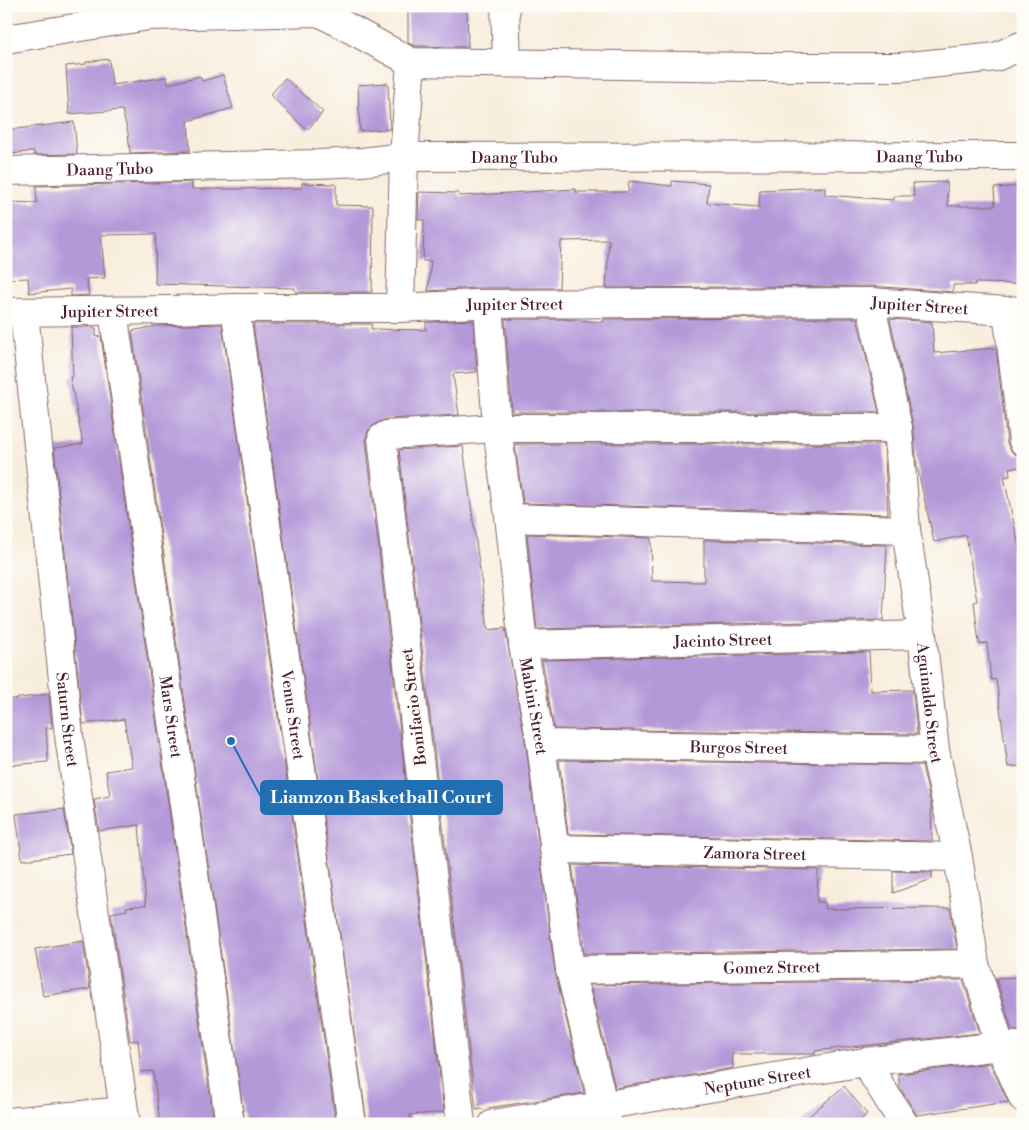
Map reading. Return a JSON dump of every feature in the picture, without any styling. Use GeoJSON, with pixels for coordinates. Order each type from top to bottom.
{"type":"FeatureCollection","features":[{"type":"Feature","properties":{"kind":"street"},"geometry":{"type":"LineString","coordinates":[[505,6],[507,63]]}},
{"type":"Feature","properties":{"kind":"street"},"geometry":{"type":"LineString","coordinates":[[6,39],[149,11],[320,10],[411,62],[753,67],[901,67],[996,57],[1023,45]]}},
{"type":"Feature","properties":{"kind":"street"},"geometry":{"type":"LineString","coordinates":[[400,308],[404,156],[411,62]]}},
{"type":"Feature","properties":{"kind":"street","name":"Daang Tubo"},"geometry":{"type":"LineString","coordinates":[[6,171],[318,164],[362,162],[404,156],[1023,156]]}},
{"type":"Feature","properties":{"kind":"street","name":"Jupiter Street"},"geometry":{"type":"LineString","coordinates":[[15,312],[235,308],[400,308],[458,304],[870,302],[1015,311]]}},
{"type":"Feature","properties":{"kind":"street","name":"Aguinaldo Street"},"geometry":{"type":"LineString","coordinates":[[870,302],[898,428],[906,530],[922,635],[935,750],[958,857],[975,964],[1011,1046],[1023,1098]]}},
{"type":"Feature","properties":{"kind":"street","name":"Mabini Street"},"geometry":{"type":"LineString","coordinates":[[488,304],[496,428],[509,518],[523,645],[541,744],[570,970],[605,1115]]}},
{"type":"Feature","properties":{"kind":"street","name":"Venus Street"},"geometry":{"type":"LineString","coordinates":[[235,308],[352,1124]]}},
{"type":"Feature","properties":{"kind":"street","name":"Mars Street"},"geometry":{"type":"LineString","coordinates":[[113,311],[230,1124]]}},
{"type":"Feature","properties":{"kind":"street"},"geometry":{"type":"LineString","coordinates":[[1015,311],[1023,442]]}},
{"type":"Feature","properties":{"kind":"street","name":"Saturn Street"},"geometry":{"type":"LineString","coordinates":[[15,312],[69,736],[125,1117]]}},
{"type":"Feature","properties":{"kind":"street"},"geometry":{"type":"LineString","coordinates":[[496,428],[898,428]]}},
{"type":"Feature","properties":{"kind":"street","name":"Bonifacio Street"},"geometry":{"type":"LineString","coordinates":[[461,1124],[381,440],[387,435],[496,428]]}},
{"type":"Feature","properties":{"kind":"street"},"geometry":{"type":"LineString","coordinates":[[509,518],[906,530]]}},
{"type":"Feature","properties":{"kind":"street","name":"Jacinto Street"},"geometry":{"type":"LineString","coordinates":[[523,645],[922,635]]}},
{"type":"Feature","properties":{"kind":"street","name":"Burgos Street"},"geometry":{"type":"LineString","coordinates":[[541,744],[935,750]]}},
{"type":"Feature","properties":{"kind":"street","name":"Zamora Street"},"geometry":{"type":"LineString","coordinates":[[554,849],[958,857]]}},
{"type":"Feature","properties":{"kind":"street","name":"Gomez Street"},"geometry":{"type":"LineString","coordinates":[[570,970],[975,964]]}},
{"type":"Feature","properties":{"kind":"street","name":"Neptune Street"},"geometry":{"type":"LineString","coordinates":[[493,1124],[605,1115],[865,1062],[1011,1046]]}},
{"type":"Feature","properties":{"kind":"street"},"geometry":{"type":"LineString","coordinates":[[865,1062],[904,1124]]}},
{"type":"Feature","properties":{"kind":"street"},"geometry":{"type":"LineString","coordinates":[[8,1118],[125,1117]]}},
{"type":"Feature","properties":{"kind":"building"},"geometry":{"type":"Polygon","coordinates":[[[408,6],[467,6],[468,47],[415,46],[408,43],[408,6]]]}},
{"type":"Feature","properties":{"kind":"building"},"geometry":{"type":"Polygon","coordinates":[[[109,59],[112,85],[167,77],[168,84],[200,76],[202,81],[223,75],[233,108],[188,121],[190,151],[130,153],[128,133],[122,110],[69,114],[66,66],[109,59]]]}},
{"type":"Feature","properties":{"kind":"building"},"geometry":{"type":"Polygon","coordinates":[[[285,78],[323,112],[307,130],[270,95],[285,78]]]}},
{"type":"Feature","properties":{"kind":"building"},"geometry":{"type":"Polygon","coordinates":[[[388,83],[390,129],[360,131],[358,85],[388,83]]]}},
{"type":"Feature","properties":{"kind":"building"},"geometry":{"type":"Polygon","coordinates":[[[74,122],[77,154],[34,155],[34,151],[11,154],[8,130],[74,122]]]}},
{"type":"Feature","properties":{"kind":"building"},"geometry":{"type":"Polygon","coordinates":[[[629,181],[672,186],[672,181],[709,184],[707,203],[759,207],[760,190],[825,187],[825,195],[894,200],[894,196],[914,196],[913,183],[947,182],[948,206],[995,206],[994,188],[1023,186],[1023,284],[975,283],[975,285],[953,285],[953,292],[870,286],[606,288],[609,240],[561,241],[559,288],[476,288],[428,291],[431,261],[423,261],[424,220],[418,220],[419,192],[459,193],[459,196],[576,189],[576,192],[628,192],[629,181]]]}},
{"type":"Feature","properties":{"kind":"building"},"geometry":{"type":"Polygon","coordinates":[[[192,182],[192,189],[302,188],[302,183],[336,184],[336,205],[373,206],[372,292],[295,292],[295,288],[155,284],[156,234],[101,235],[105,278],[86,279],[89,295],[71,296],[71,289],[29,293],[28,278],[6,279],[8,202],[37,203],[36,186],[192,182]]]}},
{"type":"Feature","properties":{"kind":"building"},"geometry":{"type":"Polygon","coordinates":[[[857,318],[879,412],[512,412],[505,319],[562,319],[603,322],[604,319],[857,318]]]}},
{"type":"Feature","properties":{"kind":"building"},"geometry":{"type":"Polygon","coordinates":[[[890,319],[932,322],[934,353],[996,348],[1007,443],[1011,451],[1016,455],[1023,456],[1023,467],[1009,468],[1010,476],[1004,477],[1023,566],[1023,766],[1008,767],[996,679],[991,680],[987,643],[979,644],[974,602],[977,601],[966,535],[934,542],[917,466],[913,425],[890,319]]]}},
{"type":"Feature","properties":{"kind":"building"},"geometry":{"type":"Polygon","coordinates":[[[473,320],[477,372],[453,374],[459,415],[386,419],[374,425],[368,431],[366,439],[444,1112],[410,1115],[411,1124],[367,1124],[253,324],[372,324],[371,329],[426,330],[426,322],[473,320]]]}},
{"type":"Feature","properties":{"kind":"building"},"geometry":{"type":"Polygon","coordinates":[[[222,324],[336,1124],[245,1124],[132,331],[157,326],[222,324]]]}},
{"type":"Feature","properties":{"kind":"building"},"geometry":{"type":"Polygon","coordinates":[[[71,327],[93,327],[96,328],[96,337],[101,336],[214,1124],[160,1124],[153,1071],[141,1072],[138,1040],[130,1041],[111,913],[127,910],[126,907],[146,905],[139,825],[99,831],[94,799],[110,796],[106,771],[132,767],[124,719],[83,724],[54,448],[83,444],[70,377],[73,377],[71,327]]]}},
{"type":"Feature","properties":{"kind":"building"},"geometry":{"type":"Polygon","coordinates":[[[515,444],[884,444],[888,514],[523,503],[515,444]]]}},
{"type":"Feature","properties":{"kind":"building"},"geometry":{"type":"Polygon","coordinates":[[[463,446],[488,630],[505,628],[526,746],[555,972],[584,1093],[476,1110],[399,450],[463,446]]]}},
{"type":"Feature","properties":{"kind":"building"},"geometry":{"type":"Polygon","coordinates":[[[527,534],[651,538],[652,581],[704,582],[704,540],[887,545],[883,620],[537,629],[527,534]]]}},
{"type":"Feature","properties":{"kind":"building"},"geometry":{"type":"Polygon","coordinates":[[[869,652],[871,691],[913,690],[917,734],[554,729],[542,660],[869,652]]]}},
{"type":"Feature","properties":{"kind":"building"},"geometry":{"type":"Polygon","coordinates":[[[49,694],[52,728],[46,728],[48,762],[9,765],[6,700],[49,694]]]}},
{"type":"Feature","properties":{"kind":"building"},"geometry":{"type":"Polygon","coordinates":[[[559,760],[922,765],[931,805],[932,841],[568,834],[559,760]]]}},
{"type":"Feature","properties":{"kind":"building"},"geometry":{"type":"Polygon","coordinates":[[[64,809],[71,854],[22,860],[16,814],[64,809]]]}},
{"type":"Feature","properties":{"kind":"building"},"geometry":{"type":"Polygon","coordinates":[[[572,865],[818,870],[817,902],[825,902],[826,909],[950,908],[957,949],[584,954],[572,865]]]}},
{"type":"Feature","properties":{"kind":"building"},"geometry":{"type":"Polygon","coordinates":[[[893,871],[932,872],[932,879],[893,893],[893,871]]]}},
{"type":"Feature","properties":{"kind":"building"},"geometry":{"type":"Polygon","coordinates":[[[83,941],[90,989],[43,996],[35,949],[83,941]]]}},
{"type":"Feature","properties":{"kind":"building"},"geometry":{"type":"Polygon","coordinates":[[[1023,977],[1023,1030],[1012,1030],[996,978],[1023,977]]]}},
{"type":"Feature","properties":{"kind":"building"},"geometry":{"type":"Polygon","coordinates":[[[963,980],[980,1033],[814,1051],[816,1054],[732,1054],[733,1068],[615,1088],[590,985],[963,980]]]}},
{"type":"Feature","properties":{"kind":"building"},"geometry":{"type":"Polygon","coordinates":[[[990,1063],[1008,1102],[917,1115],[900,1088],[898,1074],[990,1063]]]}},
{"type":"Feature","properties":{"kind":"building"},"geometry":{"type":"Polygon","coordinates":[[[844,1086],[867,1114],[856,1124],[800,1124],[844,1086]]]}},
{"type":"Feature","properties":{"kind":"place","name":"Liamzon Basketball Court"},"geometry":{"type":"Point","coordinates":[231,741]}}]}
